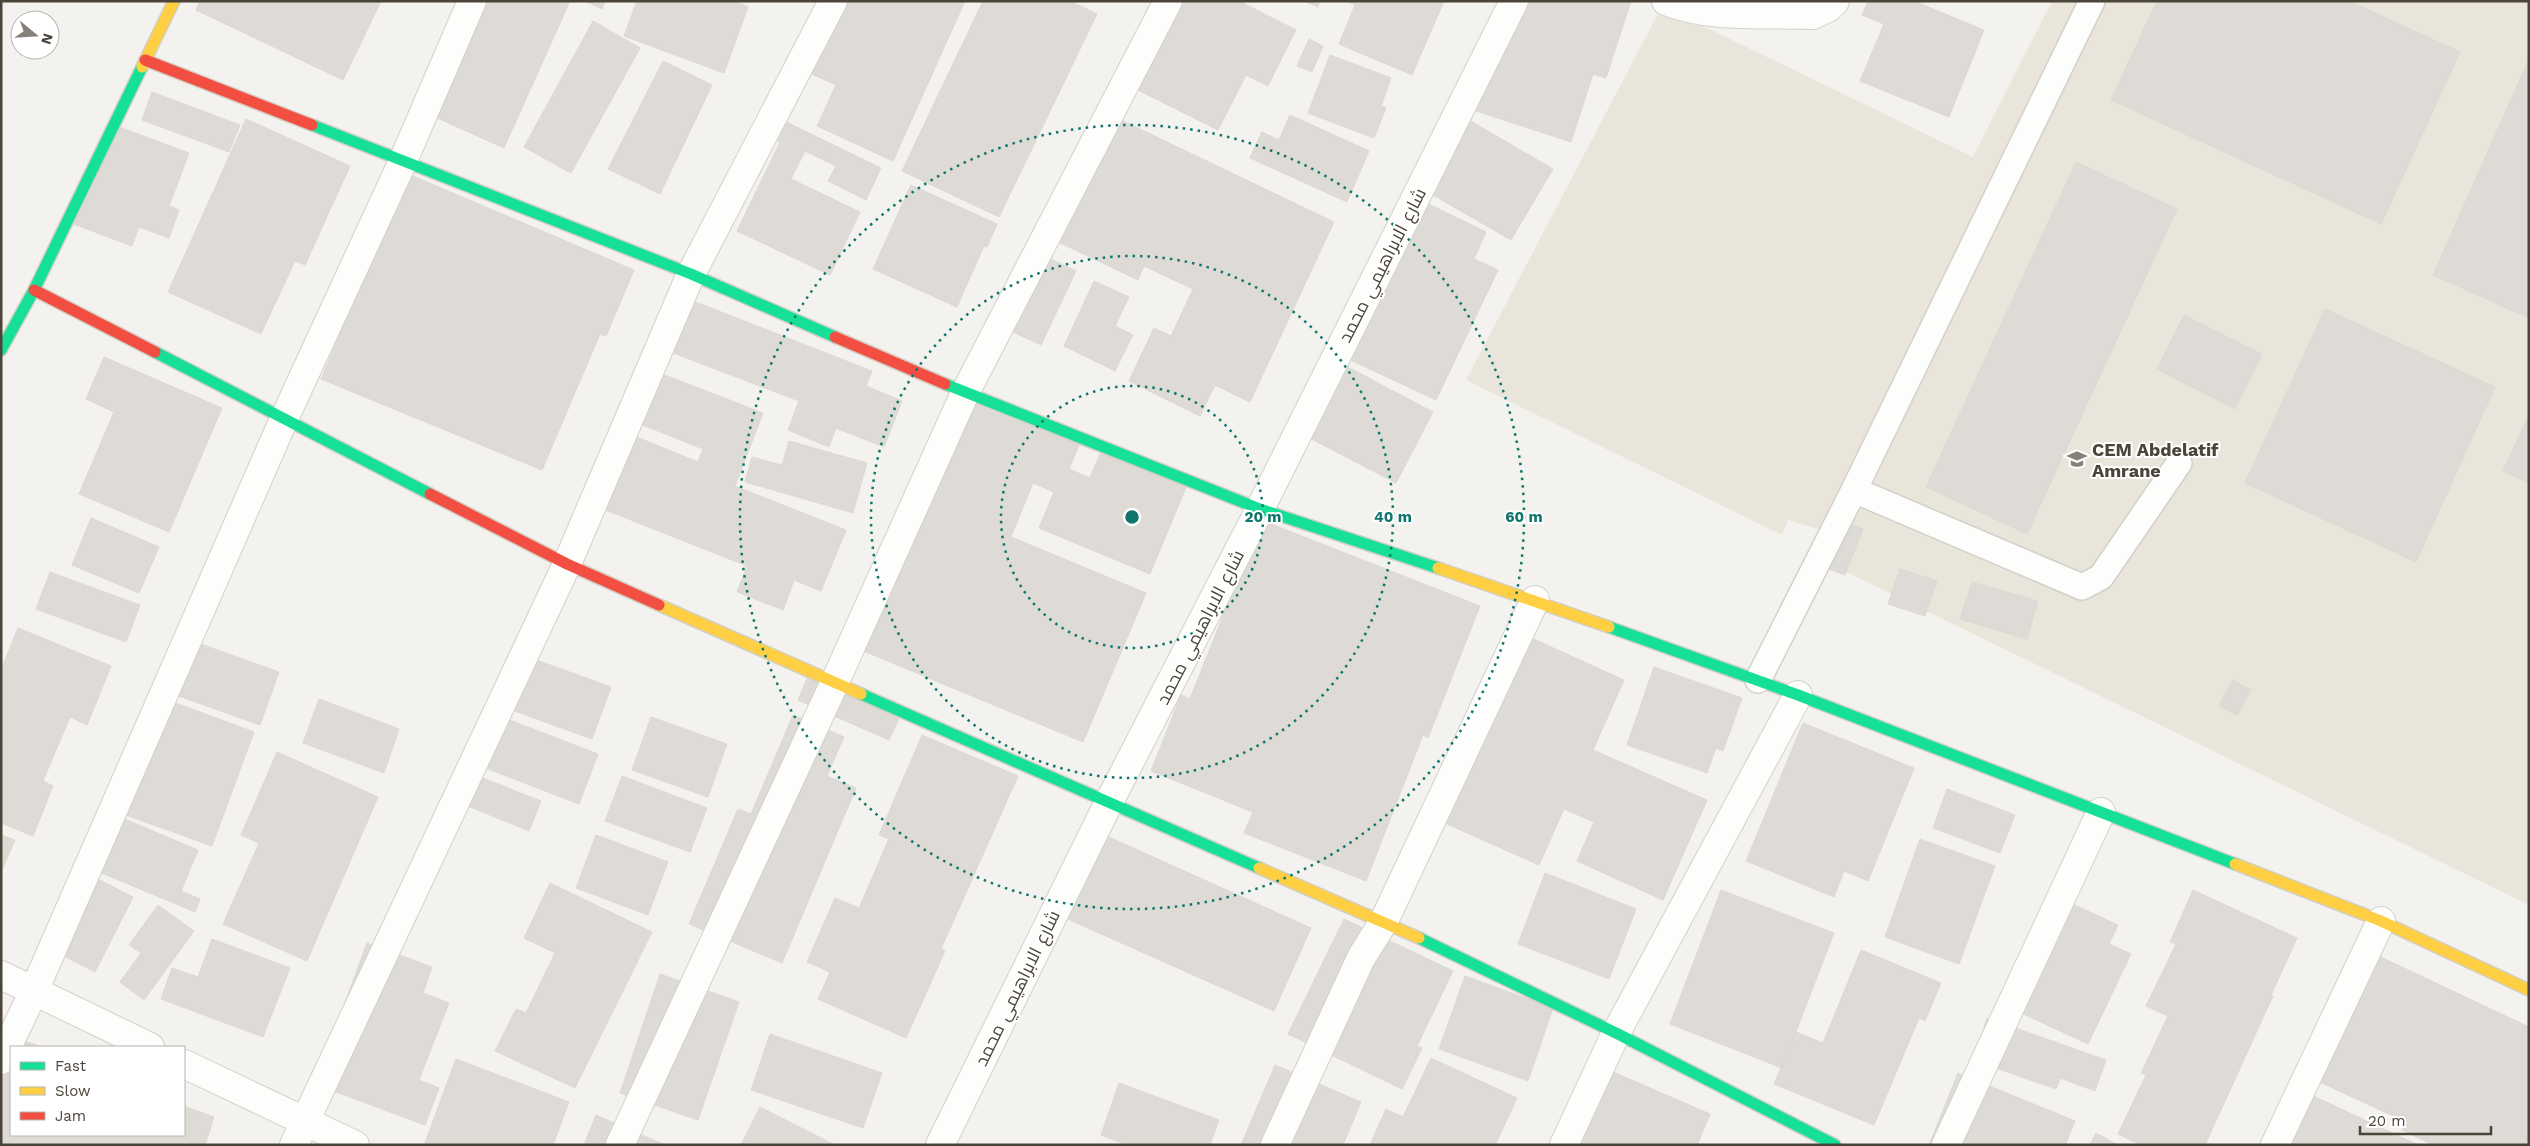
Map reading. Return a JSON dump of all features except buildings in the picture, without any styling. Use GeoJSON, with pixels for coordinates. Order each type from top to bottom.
{"type":"FeatureCollection","features":[{"type":"Feature","properties":{"kind":"street"},"geometry":{"type":"LineString","coordinates":[[1,350],[34,290],[174,1]]}},
{"type":"Feature","properties":{"kind":"street"},"geometry":{"type":"LineString","coordinates":[[1,1060],[34,992],[284,419],[403,161],[472,1]]}},
{"type":"Feature","properties":{"kind":"street"},"geometry":{"type":"LineString","coordinates":[[300,1133],[567,564],[691,274],[833,1]]}},
{"type":"Feature","properties":{"kind":"street"},"geometry":{"type":"LineString","coordinates":[[620,1145],[834,684],[965,393],[1168,1]]}},
{"type":"Feature","properties":{"kind":"street","name":"شارع الابراهيمي محمد"},"geometry":{"type":"LineString","coordinates":[[940,1145],[1108,804],[1260,510],[1514,1]]}},
{"type":"Feature","properties":{"kind":"street"},"geometry":{"type":"LineString","coordinates":[[1666,1],[1684,9],[1709,12],[1813,14],[1828,8],[1835,1]]}},
{"type":"Feature","properties":{"kind":"street"},"geometry":{"type":"LineString","coordinates":[[145,60],[691,274],[965,393],[1260,510],[1535,600],[1798,695],[2381,921],[2529,990]]}},
{"type":"Feature","properties":{"kind":"street"},"geometry":{"type":"LineString","coordinates":[[34,290],[567,564],[1108,804],[1384,921],[1616,1032],[1835,1145]]}},
{"type":"Feature","properties":{"kind":"street"},"geometry":{"type":"LineString","coordinates":[[1275,1145],[1361,958],[1384,921],[1535,600]]}},
{"type":"Feature","properties":{"kind":"street"},"geometry":{"type":"LineString","coordinates":[[1564,1145],[1616,1032],[1798,695]]}},
{"type":"Feature","properties":{"kind":"street"},"geometry":{"type":"LineString","coordinates":[[1946,1145],[2101,812]]}},
{"type":"Feature","properties":{"kind":"street"},"geometry":{"type":"LineString","coordinates":[[2274,1145],[2381,921]]}},
{"type":"Feature","properties":{"kind":"street"},"geometry":{"type":"LineString","coordinates":[[1,975],[148,1046]]}},
{"type":"Feature","properties":{"kind":"street"},"geometry":{"type":"LineString","coordinates":[[185,1065],[300,1133],[355,1145]]}},
{"type":"Feature","properties":{"kind":"lane"},"geometry":{"type":"LineString","coordinates":[[1758,680],[1854,490],[2092,1]]}},
{"type":"Feature","properties":{"kind":"lane"},"geometry":{"type":"LineString","coordinates":[[1854,490],[2082,587],[2101,577],[2179,463]]}},
{"type":"Feature","properties":{"kind":"shaded area","name":"CEM Abdelatif Amrane"},"geometry":{"type":"Polygon","coordinates":[[[2052,1],[2529,1],[2529,905],[1832,565],[1845,537],[1788,520],[1782,535],[1466,380],[1662,6],[1973,157],[2052,1]]]}},
{"type":"Feature","properties":{"kind":"traffic: fast"},"geometry":{"type":"LineString","coordinates":[[1,350],[34,290],[142,67]]}},
{"type":"Feature","properties":{"kind":"traffic: fast"},"geometry":{"type":"LineString","coordinates":[[312,125],[691,274],[835,337]]}},
{"type":"Feature","properties":{"kind":"traffic: fast"},"geometry":{"type":"LineString","coordinates":[[155,352],[430,494]]}},
{"type":"Feature","properties":{"kind":"traffic: fast"},"geometry":{"type":"LineString","coordinates":[[945,384],[1260,509],[1438,568]]}},
{"type":"Feature","properties":{"kind":"traffic: fast"},"geometry":{"type":"LineString","coordinates":[[1609,627],[1798,695],[2235,864]]}},
{"type":"Feature","properties":{"kind":"traffic: fast"},"geometry":{"type":"LineString","coordinates":[[861,694],[1259,868]]}},
{"type":"Feature","properties":{"kind":"traffic: fast"},"geometry":{"type":"LineString","coordinates":[[1419,938],[1616,1033],[1835,1145]]}},
{"type":"Feature","properties":{"kind":"traffic: slow"},"geometry":{"type":"LineString","coordinates":[[142,67],[174,1]]}},
{"type":"Feature","properties":{"kind":"traffic: slow"},"geometry":{"type":"LineString","coordinates":[[1438,568],[1609,627]]}},
{"type":"Feature","properties":{"kind":"traffic: slow"},"geometry":{"type":"LineString","coordinates":[[659,605],[861,694]]}},
{"type":"Feature","properties":{"kind":"traffic: slow"},"geometry":{"type":"LineString","coordinates":[[2235,864],[2381,921],[2529,990]]}},
{"type":"Feature","properties":{"kind":"traffic: slow"},"geometry":{"type":"LineString","coordinates":[[1259,868],[1419,938]]}},
{"type":"Feature","properties":{"kind":"traffic: jam"},"geometry":{"type":"LineString","coordinates":[[145,60],[312,125]]}},
{"type":"Feature","properties":{"kind":"traffic: jam"},"geometry":{"type":"LineString","coordinates":[[34,290],[155,352]]}},
{"type":"Feature","properties":{"kind":"traffic: jam"},"geometry":{"type":"LineString","coordinates":[[835,337],[945,384]]}},
{"type":"Feature","properties":{"kind":"traffic: jam"},"geometry":{"type":"LineString","coordinates":[[430,494],[567,564],[659,605]]}},
{"type":"Feature","properties":{"kind":"place","name":"CEM Abdelatif Amrane"},"geometry":{"type":"Point","coordinates":[2077,459]}}]}
